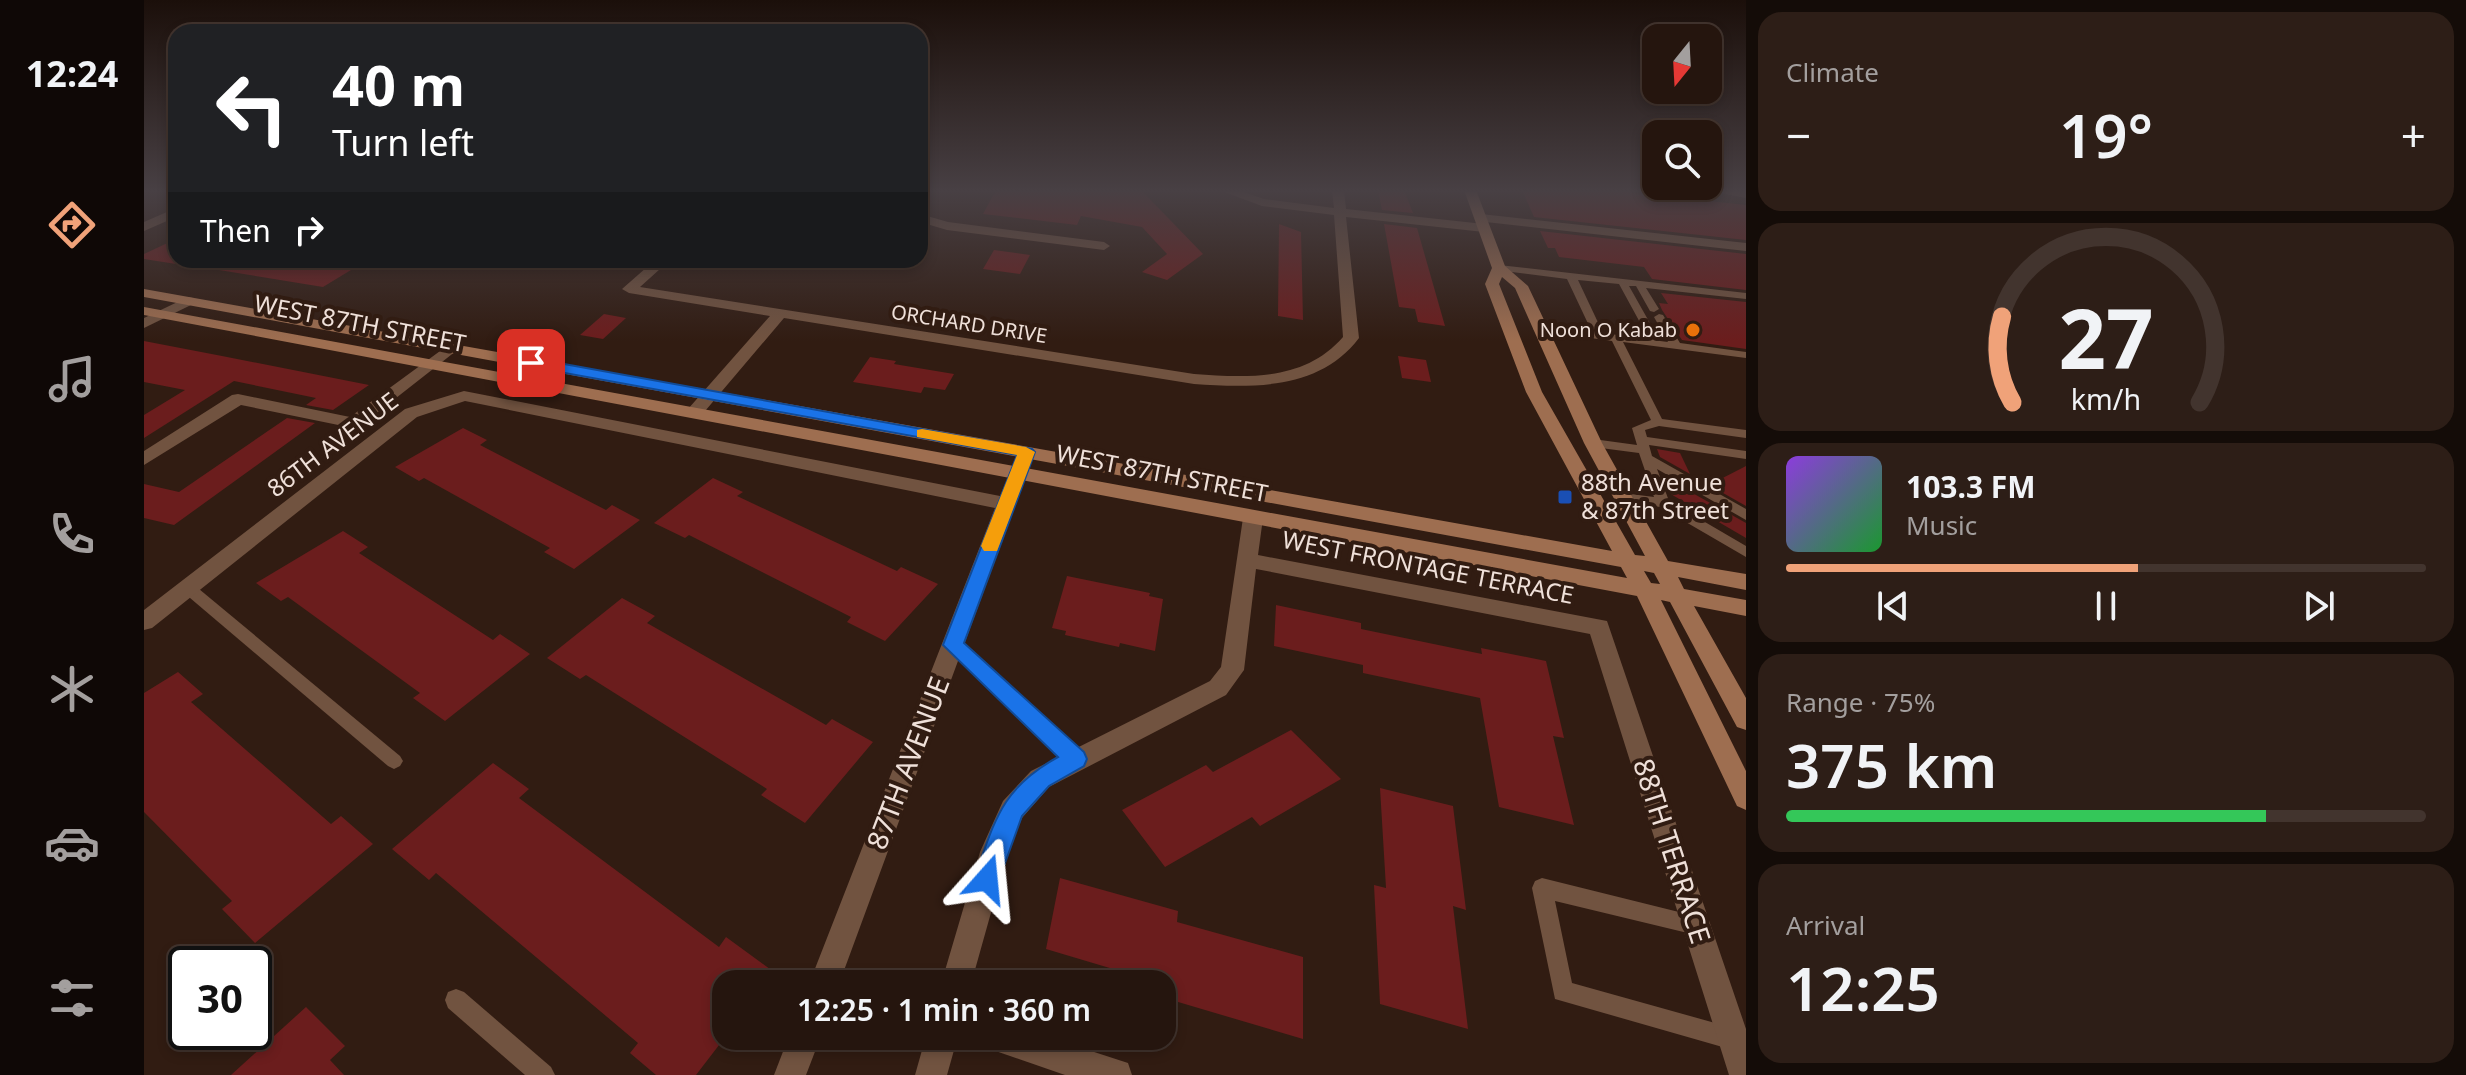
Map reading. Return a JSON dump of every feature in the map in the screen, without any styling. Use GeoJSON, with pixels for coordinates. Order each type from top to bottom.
{"type":"FeatureCollection","features":[{"type":"Feature","properties":{"kind":"main road"},"geometry":{"type":"LineString","coordinates":[[1488,240],[1499,268],[1521,286],[1593,443],[1746,720]]}},
{"type":"Feature","properties":{"kind":"main road"},"geometry":{"type":"LineString","coordinates":[[1499,268],[1492,284],[1534,392],[1628,561],[1746,798]]}},
{"type":"Feature","properties":{"kind":"main road","name":"WEST 87TH STREET"},"geometry":{"type":"LineString","coordinates":[[144,293],[709,395],[1022,463],[1253,518],[1746,608]]}},
{"type":"Feature","properties":{"kind":"main road","name":"WEST 87TH STREET"},"geometry":{"type":"LineString","coordinates":[[144,311],[694,413],[1022,463],[1746,582]]}},
{"type":"Feature","properties":{"kind":"street"},"geometry":{"type":"LineString","coordinates":[[1058,240],[1104,246]]}},
{"type":"Feature","properties":{"kind":"street","name":"ORCHARD DRIVE"},"geometry":{"type":"LineString","coordinates":[[654,268],[629,289],[1194,379],[1246,380],[1303,373],[1330,360],[1351,338],[1343,240]]}},
{"type":"Feature","properties":{"kind":"street"},"geometry":{"type":"LineString","coordinates":[[1671,240],[1746,247]]}},
{"type":"Feature","properties":{"kind":"street"},"geometry":{"type":"LineString","coordinates":[[144,324],[188,301]]}},
{"type":"Feature","properties":{"kind":"street"},"geometry":{"type":"LineString","coordinates":[[694,413],[780,314]]}},
{"type":"Feature","properties":{"kind":"street","name":"86TH AVENUE"},"geometry":{"type":"LineString","coordinates":[[144,459],[238,399],[353,423],[451,348]]}},
{"type":"Feature","properties":{"kind":"street","name":"86TH AVENUE"},"geometry":{"type":"LineString","coordinates":[[144,622],[411,413],[464,396],[1006,504]]}},
{"type":"Feature","properties":{"kind":"street","name":"87TH AVENUE"},"geometry":{"type":"LineString","coordinates":[[829,970],[1022,463]]}},
{"type":"Feature","properties":{"kind":"street"},"geometry":{"type":"LineString","coordinates":[[960,970],[994,852],[1012,810],[1040,779],[1218,688],[1232,670],[1253,518]]}},
{"type":"Feature","properties":{"kind":"street","name":"WEST FRONTAGE TERRACE"},"geometry":{"type":"LineString","coordinates":[[1248,560],[1599,627]]}},
{"type":"Feature","properties":{"kind":"street","name":"88TH TERRACE"},"geometry":{"type":"LineString","coordinates":[[1599,627],[1745,1075]]}},
{"type":"Feature","properties":{"kind":"street"},"geometry":{"type":"LineString","coordinates":[[790,1075],[800,1050]]}},
{"type":"Feature","properties":{"kind":"street"},"geometry":{"type":"LineString","coordinates":[[931,1075],[938,1050]]}},
{"type":"Feature","properties":{"kind":"street"},"geometry":{"type":"LineString","coordinates":[[1038,1050],[1116,1075]]}},
{"type":"Feature","properties":{"kind":"lane"},"geometry":{"type":"LineString","coordinates":[[1499,268],[1746,296]]}},
{"type":"Feature","properties":{"kind":"lane"},"geometry":{"type":"LineString","coordinates":[[1571,276],[1599,336]]}},
{"type":"Feature","properties":{"kind":"lane"},"geometry":{"type":"LineString","coordinates":[[1622,282],[1656,343]]}},
{"type":"Feature","properties":{"kind":"lane"},"geometry":{"type":"LineString","coordinates":[[1639,284],[1676,346]]}},
{"type":"Feature","properties":{"kind":"lane"},"geometry":{"type":"LineString","coordinates":[[1538,328],[1746,355]]}},
{"type":"Feature","properties":{"kind":"lane"},"geometry":{"type":"LineString","coordinates":[[1616,338],[1658,422]]}},
{"type":"Feature","properties":{"kind":"lane"},"geometry":{"type":"LineString","coordinates":[[1663,503],[1638,428],[1658,422],[1746,434]]}},
{"type":"Feature","properties":{"kind":"lane"},"geometry":{"type":"LineString","coordinates":[[1593,443],[1746,455]]}},
{"type":"Feature","properties":{"kind":"lane"},"geometry":{"type":"LineString","coordinates":[[1644,449],[1746,515]]}},
{"type":"Feature","properties":{"kind":"lane"},"geometry":{"type":"LineString","coordinates":[[1623,497],[1663,503],[1746,552]]}},
{"type":"Feature","properties":{"kind":"lane"},"geometry":{"type":"LineString","coordinates":[[188,588],[394,761]]}},
{"type":"Feature","properties":{"kind":"lane"},"geometry":{"type":"LineString","coordinates":[[953,645],[1076,759]]}},
{"type":"Feature","properties":{"kind":"lane"},"geometry":{"type":"LineString","coordinates":[[1696,925],[1542,888],[1563,991],[1734,1039]]}},
{"type":"Feature","properties":{"kind":"lane"},"geometry":{"type":"LineString","coordinates":[[456,1000],[543,1075]]}},
{"type":"Feature","properties":{"kind":"building"},"geometry":{"type":"Polygon","coordinates":[[[1154,240],[1190,240],[1203,254],[1167,280],[1142,272],[1167,254],[1154,240]]]}},
{"type":"Feature","properties":{"kind":"building"},"geometry":{"type":"Polygon","coordinates":[[[1279,240],[1301,240],[1303,320],[1278,316],[1279,240]]]}},
{"type":"Feature","properties":{"kind":"building"},"geometry":{"type":"Polygon","coordinates":[[[1387,240],[1420,240],[1445,326],[1418,322],[1415,309],[1399,307],[1387,240]]]}},
{"type":"Feature","properties":{"kind":"building"},"geometry":{"type":"Polygon","coordinates":[[[1544,240],[1622,240],[1746,254],[1746,290],[1652,279],[1644,267],[1559,257],[1555,248],[1548,248],[1544,240]]]}},
{"type":"Feature","properties":{"kind":"building"},"geometry":{"type":"Polygon","coordinates":[[[168,243],[168,263],[144,259],[144,254],[168,243]]]}},
{"type":"Feature","properties":{"kind":"building"},"geometry":{"type":"Polygon","coordinates":[[[994,250],[1030,255],[1020,274],[983,269],[994,250]]]}},
{"type":"Feature","properties":{"kind":"building"},"geometry":{"type":"Polygon","coordinates":[[[337,268],[351,270],[323,287],[219,270],[337,268]]]}},
{"type":"Feature","properties":{"kind":"building"},"geometry":{"type":"Polygon","coordinates":[[[1661,293],[1746,302],[1746,349],[1682,340],[1662,310],[1659,303],[1668,304],[1661,293]]]}},
{"type":"Feature","properties":{"kind":"building"},"geometry":{"type":"Polygon","coordinates":[[[604,314],[626,318],[603,339],[580,335],[604,314]]]}},
{"type":"Feature","properties":{"kind":"building"},"geometry":{"type":"Polygon","coordinates":[[[144,341],[369,385],[333,410],[306,405],[316,398],[234,381],[144,438],[144,415],[185,390],[144,382],[144,341]]]}},
{"type":"Feature","properties":{"kind":"building"},"geometry":{"type":"Polygon","coordinates":[[[1398,356],[1426,360],[1431,382],[1402,378],[1398,356]]]}},
{"type":"Feature","properties":{"kind":"building"},"geometry":{"type":"Polygon","coordinates":[[[870,357],[954,374],[945,390],[924,387],[921,393],[853,382],[870,357]]]}},
{"type":"Feature","properties":{"kind":"building"},"geometry":{"type":"Polygon","coordinates":[[[287,418],[315,423],[174,525],[144,518],[144,484],[179,492],[287,418]]]}},
{"type":"Feature","properties":{"kind":"building"},"geometry":{"type":"Polygon","coordinates":[[[463,428],[487,440],[480,445],[606,510],[612,505],[640,520],[574,569],[544,552],[550,548],[424,478],[419,481],[395,467],[463,428]]]}},
{"type":"Feature","properties":{"kind":"building"},"geometry":{"type":"Polygon","coordinates":[[[1657,449],[1680,453],[1690,474],[1660,457],[1657,449]]]}},
{"type":"Feature","properties":{"kind":"building"},"geometry":{"type":"Polygon","coordinates":[[[1746,466],[1746,506],[1709,485],[1746,466]]]}},
{"type":"Feature","properties":{"kind":"building"},"geometry":{"type":"Polygon","coordinates":[[[713,478],[743,492],[737,496],[897,571],[901,567],[938,584],[885,641],[847,622],[851,617],[689,535],[685,538],[654,523],[713,478]]]}},
{"type":"Feature","properties":{"kind":"building"},"geometry":{"type":"Polygon","coordinates":[[[1671,481],[1746,523],[1746,538],[1669,493],[1666,484],[1671,481]]]}},
{"type":"Feature","properties":{"kind":"building"},"geometry":{"type":"Polygon","coordinates":[[[343,531],[368,547],[359,553],[493,640],[500,634],[530,654],[445,721],[413,698],[420,693],[288,597],[281,601],[256,583],[343,531]]]}},
{"type":"Feature","properties":{"kind":"building"},"geometry":{"type":"Polygon","coordinates":[[[1067,576],[1150,593],[1149,596],[1163,599],[1155,651],[1065,635],[1066,631],[1052,628],[1067,576]]]}},
{"type":"Feature","properties":{"kind":"building"},"geometry":{"type":"Polygon","coordinates":[[[622,598],[655,616],[647,623],[826,725],[832,719],[873,742],[805,823],[761,795],[767,789],[586,675],[580,679],[547,658],[622,598]]]}},
{"type":"Feature","properties":{"kind":"building"},"geometry":{"type":"Polygon","coordinates":[[[1276,605],[1361,623],[1361,629],[1482,654],[1481,648],[1546,661],[1564,738],[1553,736],[1574,825],[1499,807],[1480,698],[1363,673],[1363,665],[1274,646],[1276,605]]]}},
{"type":"Feature","properties":{"kind":"building"},"geometry":{"type":"Polygon","coordinates":[[[178,672],[203,694],[191,702],[331,824],[341,816],[373,844],[255,943],[222,909],[232,901],[144,812],[144,693],[178,672]]]}},
{"type":"Feature","properties":{"kind":"building"},"geometry":{"type":"Polygon","coordinates":[[[1291,730],[1341,779],[1260,826],[1252,817],[1165,867],[1122,810],[1206,765],[1213,772],[1291,730]]]}},
{"type":"Feature","properties":{"kind":"building"},"geometry":{"type":"Polygon","coordinates":[[[493,763],[529,789],[519,798],[719,947],[726,937],[771,970],[712,970],[712,1050],[715,1050],[696,1075],[656,1075],[630,1053],[638,1043],[436,873],[429,880],[392,849],[493,763]]]}},
{"type":"Feature","properties":{"kind":"building"},"geometry":{"type":"Polygon","coordinates":[[[1380,788],[1453,806],[1466,910],[1453,906],[1468,1029],[1380,1004],[1374,885],[1386,888],[1380,788]]]}},
{"type":"Feature","properties":{"kind":"building"},"geometry":{"type":"Polygon","coordinates":[[[1060,878],[1178,911],[1177,922],[1303,957],[1303,1039],[1176,1001],[1176,970],[1116,970],[1046,949],[1060,878]]]}},
{"type":"Feature","properties":{"kind":"building"},"geometry":{"type":"Polygon","coordinates":[[[306,1007],[345,1046],[330,1060],[344,1075],[231,1075],[259,1050],[272,1050],[272,1038],[306,1007]]]}},
{"type":"Feature","properties":{"kind":"slow traffic"},"geometry":{"type":"LineString","coordinates":[[922,433],[1026,452],[990,546]]}},
{"type":"Feature","properties":{"kind":"place","name":"Noon O Kabab"},"geometry":{"type":"Point","coordinates":[1693,330]}},
{"type":"Feature","properties":{"kind":"place","name":"88th Avenue & 87th Street"},"geometry":{"type":"Point","coordinates":[1565,497]}},
{"type":"Feature","properties":{"kind":"route"},"geometry":{"type":"LineString","coordinates":[[531,363],[1026,452],[953,645],[1076,759],[1040,779],[1012,810],[994,852],[987,879]]}}]}
